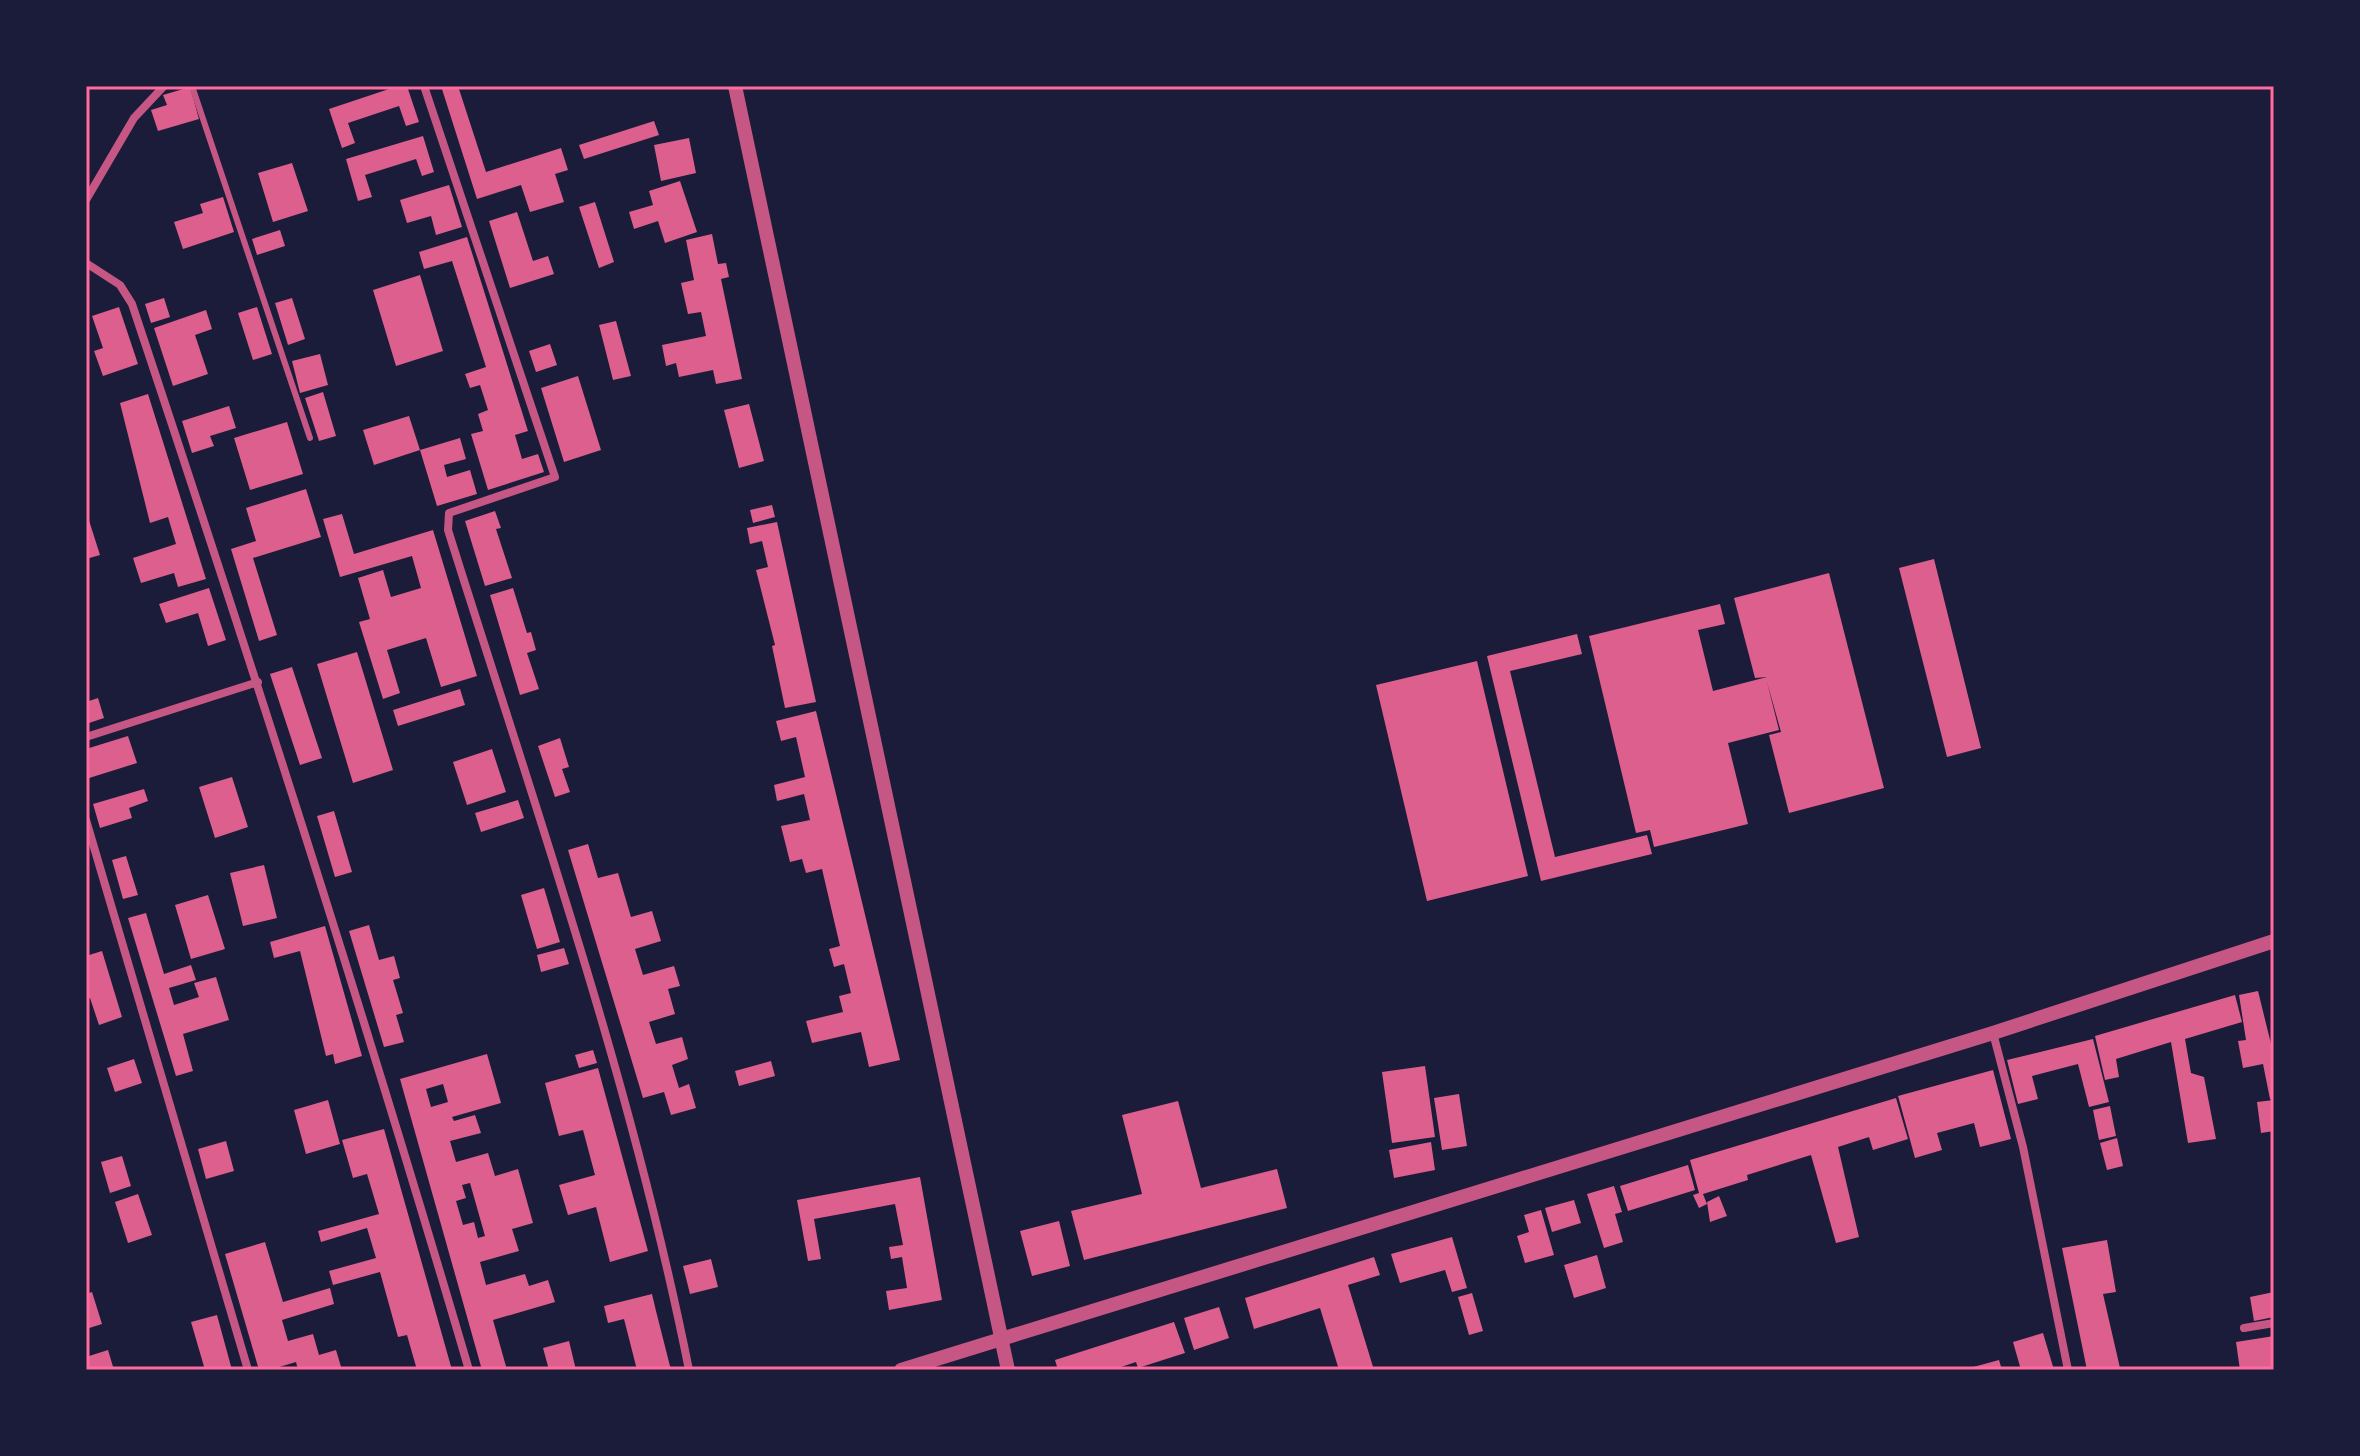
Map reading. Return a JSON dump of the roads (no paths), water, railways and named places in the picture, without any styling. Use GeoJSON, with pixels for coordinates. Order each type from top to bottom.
{"type":"FeatureCollection","features":[{"type":"Feature","properties":{"kind":"street"},"geometry":{"type":"LineString","coordinates":[[86,200],[134,118],[164,86]]}},
{"type":"Feature","properties":{"kind":"street"},"geometry":{"type":"LineString","coordinates":[[424,86],[555,477],[449,513],[448,530],[598,1006],[676,1308],[689,1370]]}},
{"type":"Feature","properties":{"kind":"street"},"geometry":{"type":"LineString","coordinates":[[735,86],[1008,1370]]}},
{"type":"Feature","properties":{"kind":"street"},"geometry":{"type":"LineString","coordinates":[[86,263],[120,285],[132,304],[258,682],[382,1074],[469,1370]]}},
{"type":"Feature","properties":{"kind":"street"},"geometry":{"type":"LineString","coordinates":[[86,737],[258,682]]}},
{"type":"Feature","properties":{"kind":"street"},"geometry":{"type":"LineString","coordinates":[[86,820],[248,1370]]}},
{"type":"Feature","properties":{"kind":"street"},"geometry":{"type":"LineString","coordinates":[[901,1370],[1002,1336],[1993,1033],[2274,941]]}},
{"type":"Feature","properties":{"kind":"street"},"geometry":{"type":"LineString","coordinates":[[1993,1033],[2023,1147],[2068,1370]]}},
{"type":"Feature","properties":{"kind":"street"},"geometry":{"type":"LineString","coordinates":[[2244,1328],[2274,1323]]}},
{"type":"Feature","properties":{"kind":"lane"},"geometry":{"type":"LineString","coordinates":[[192,86],[310,438]]}}]}
